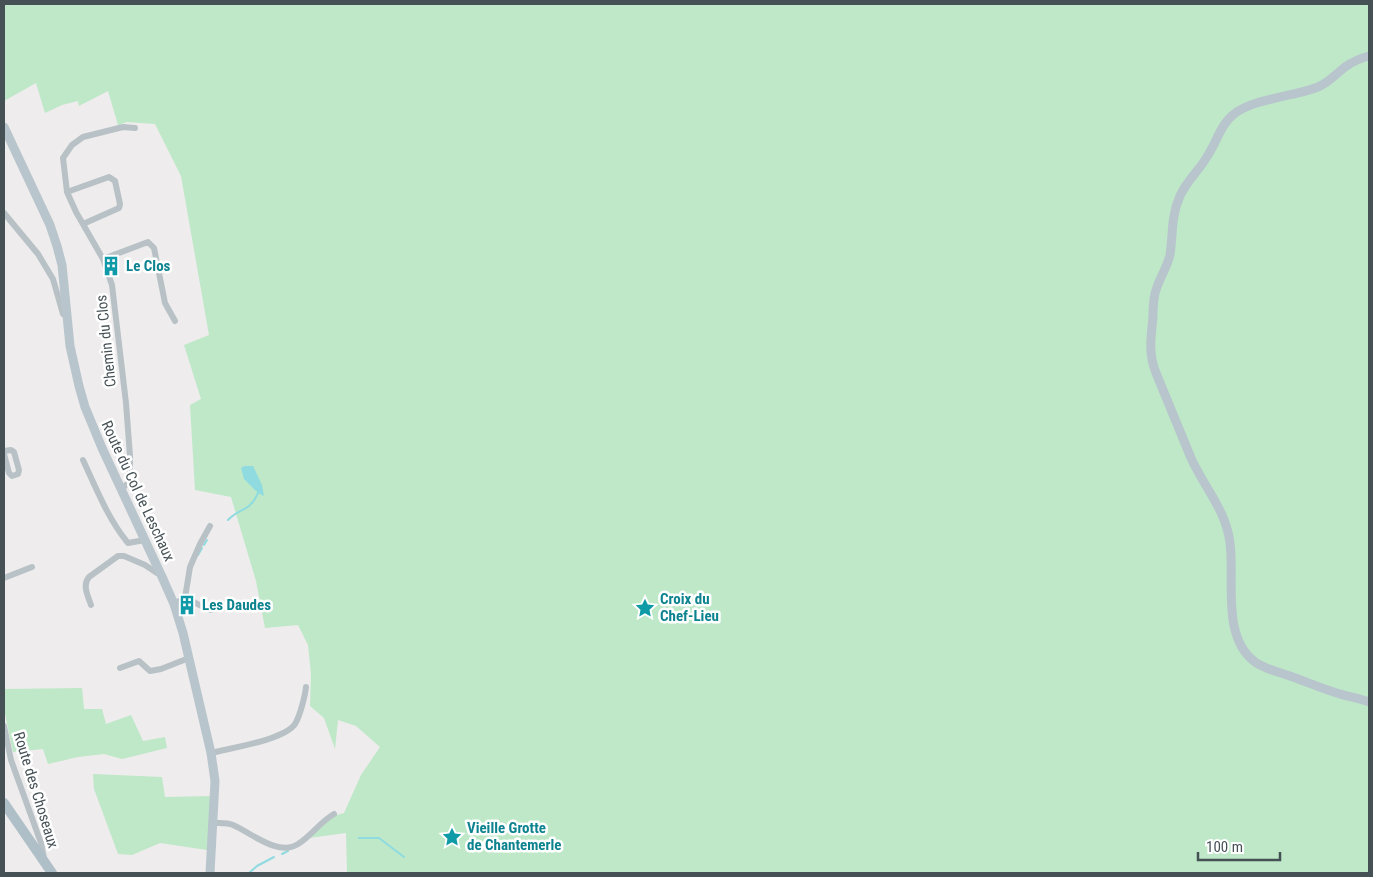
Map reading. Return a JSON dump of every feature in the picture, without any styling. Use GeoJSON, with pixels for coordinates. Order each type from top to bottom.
{"type":"FeatureCollection","features":[{"type":"Feature","properties":{"kind":"main road"},"geometry":{"type":"LineString","coordinates":[[1369,56],[1346,66],[1329,81],[1320,86],[1255,104],[1239,111],[1229,119],[1207,157],[1180,196],[1173,220],[1170,254],[1155,294],[1150,344],[1153,367],[1196,467],[1227,524],[1232,554],[1231,606],[1240,642],[1250,658],[1260,665],[1330,691],[1369,702]]}},
{"type":"Feature","properties":{"kind":"main road","name":"Route du Col de Leschaux"},"geometry":{"type":"LineString","coordinates":[[4,127],[53,234],[62,265],[72,352],[81,395],[91,423],[174,604],[183,633],[211,752],[215,781],[210,873]]}},
{"type":"Feature","properties":{"kind":"main road"},"geometry":{"type":"LineString","coordinates":[[5,804],[52,873]]}},
{"type":"Feature","properties":{"kind":"street","name":"Chemin du Clos"},"geometry":{"type":"LineString","coordinates":[[121,490],[130,481],[129,448],[126,403],[112,285],[103,259],[76,212],[67,192],[63,158],[72,145],[83,137],[123,127],[134,128]]}},
{"type":"Feature","properties":{"kind":"street"},"geometry":{"type":"LineString","coordinates":[[67,192],[109,178],[115,181],[120,204],[118,208],[84,224]]}},
{"type":"Feature","properties":{"kind":"street"},"geometry":{"type":"LineString","coordinates":[[4,213],[38,254],[53,279],[63,314],[67,316]]}},
{"type":"Feature","properties":{"kind":"street"},"geometry":{"type":"LineString","coordinates":[[103,259],[148,242],[154,248],[165,303],[176,321]]}},
{"type":"Feature","properties":{"kind":"street"},"geometry":{"type":"LineString","coordinates":[[83,460],[104,505],[123,537],[128,543],[145,540]]}},
{"type":"Feature","properties":{"kind":"street"},"geometry":{"type":"LineString","coordinates":[[185,598],[190,567],[210,526]]}},
{"type":"Feature","properties":{"kind":"street"},"geometry":{"type":"LineString","coordinates":[[91,605],[86,589],[86,581],[118,556],[124,556],[160,573]]}},
{"type":"Feature","properties":{"kind":"street"},"geometry":{"type":"LineString","coordinates":[[4,578],[32,567]]}},
{"type":"Feature","properties":{"kind":"street"},"geometry":{"type":"LineString","coordinates":[[174,604],[185,598]]}},
{"type":"Feature","properties":{"kind":"street"},"geometry":{"type":"LineString","coordinates":[[185,598],[210,610],[222,608]]}},
{"type":"Feature","properties":{"kind":"street"},"geometry":{"type":"LineString","coordinates":[[120,668],[139,661],[150,671],[161,669],[189,658]]}},
{"type":"Feature","properties":{"kind":"street"},"geometry":{"type":"LineString","coordinates":[[211,752],[266,740],[281,735],[290,729],[296,723],[306,687]]}},
{"type":"Feature","properties":{"kind":"street","name":"Route des Choseaux"},"geometry":{"type":"LineString","coordinates":[[4,726],[11,760],[41,844],[45,862]]}},
{"type":"Feature","properties":{"kind":"street"},"geometry":{"type":"LineString","coordinates":[[213,823],[226,822],[259,840],[279,847],[290,847],[297,845],[334,814]]}},
{"type":"Feature","properties":{"kind":"green space"},"geometry":{"type":"Polygon","coordinates":[[[4,4],[1369,4],[1369,873],[347,873],[346,833],[309,838],[334,816],[344,813],[361,775],[380,747],[356,726],[338,720],[335,749],[324,718],[310,706],[311,674],[308,645],[298,625],[265,628],[256,581],[231,497],[195,490],[190,405],[201,399],[184,345],[209,335],[181,176],[155,124],[127,122],[118,125],[108,91],[79,106],[78,101],[62,105],[45,113],[36,83],[4,101],[4,4]]]}},
{"type":"Feature","properties":{"kind":"green space"},"geometry":{"type":"Polygon","coordinates":[[[82,688],[84,709],[102,709],[106,724],[131,715],[143,741],[165,737],[167,748],[122,759],[104,754],[78,757],[48,764],[43,749],[13,752],[4,709],[4,689],[82,688]]]}},
{"type":"Feature","properties":{"kind":"green space"},"geometry":{"type":"Polygon","coordinates":[[[93,774],[162,777],[165,797],[212,796],[207,850],[160,843],[132,855],[118,854],[94,789],[93,774]]]}},
{"type":"Feature","properties":{"kind":"water"},"geometry":{"type":"Polygon","coordinates":[[[253,466],[262,485],[264,496],[258,493],[244,479],[241,468],[253,466]]]}},
{"type":"Feature","properties":{"kind":"waterway"},"geometry":{"type":"LineString","coordinates":[[228,520],[248,507],[258,493]]}},
{"type":"Feature","properties":{"kind":"waterway"},"geometry":{"type":"LineString","coordinates":[[204,545],[207,540]]}},
{"type":"Feature","properties":{"kind":"waterway"},"geometry":{"type":"LineString","coordinates":[[198,555],[202,548]]}},
{"type":"Feature","properties":{"kind":"waterway"},"geometry":{"type":"LineString","coordinates":[[359,838],[379,838],[404,857]]}},
{"type":"Feature","properties":{"kind":"waterway"},"geometry":{"type":"LineString","coordinates":[[282,854],[288,851]]}},
{"type":"Feature","properties":{"kind":"waterway"},"geometry":{"type":"LineString","coordinates":[[249,873],[257,866],[274,857]]}},
{"type":"Feature","properties":{"kind":"place","name":"Le Clos"},"geometry":{"type":"Point","coordinates":[111,266]}},
{"type":"Feature","properties":{"kind":"place","name":"Les Daudes"},"geometry":{"type":"Point","coordinates":[187,605]}},
{"type":"Feature","properties":{"kind":"place","name":"Croix du Chef-Lieu"},"geometry":{"type":"Point","coordinates":[645,608]}},
{"type":"Feature","properties":{"kind":"place","name":"Vieille Grotte de Chantemerle"},"geometry":{"type":"Point","coordinates":[452,837]}}]}
